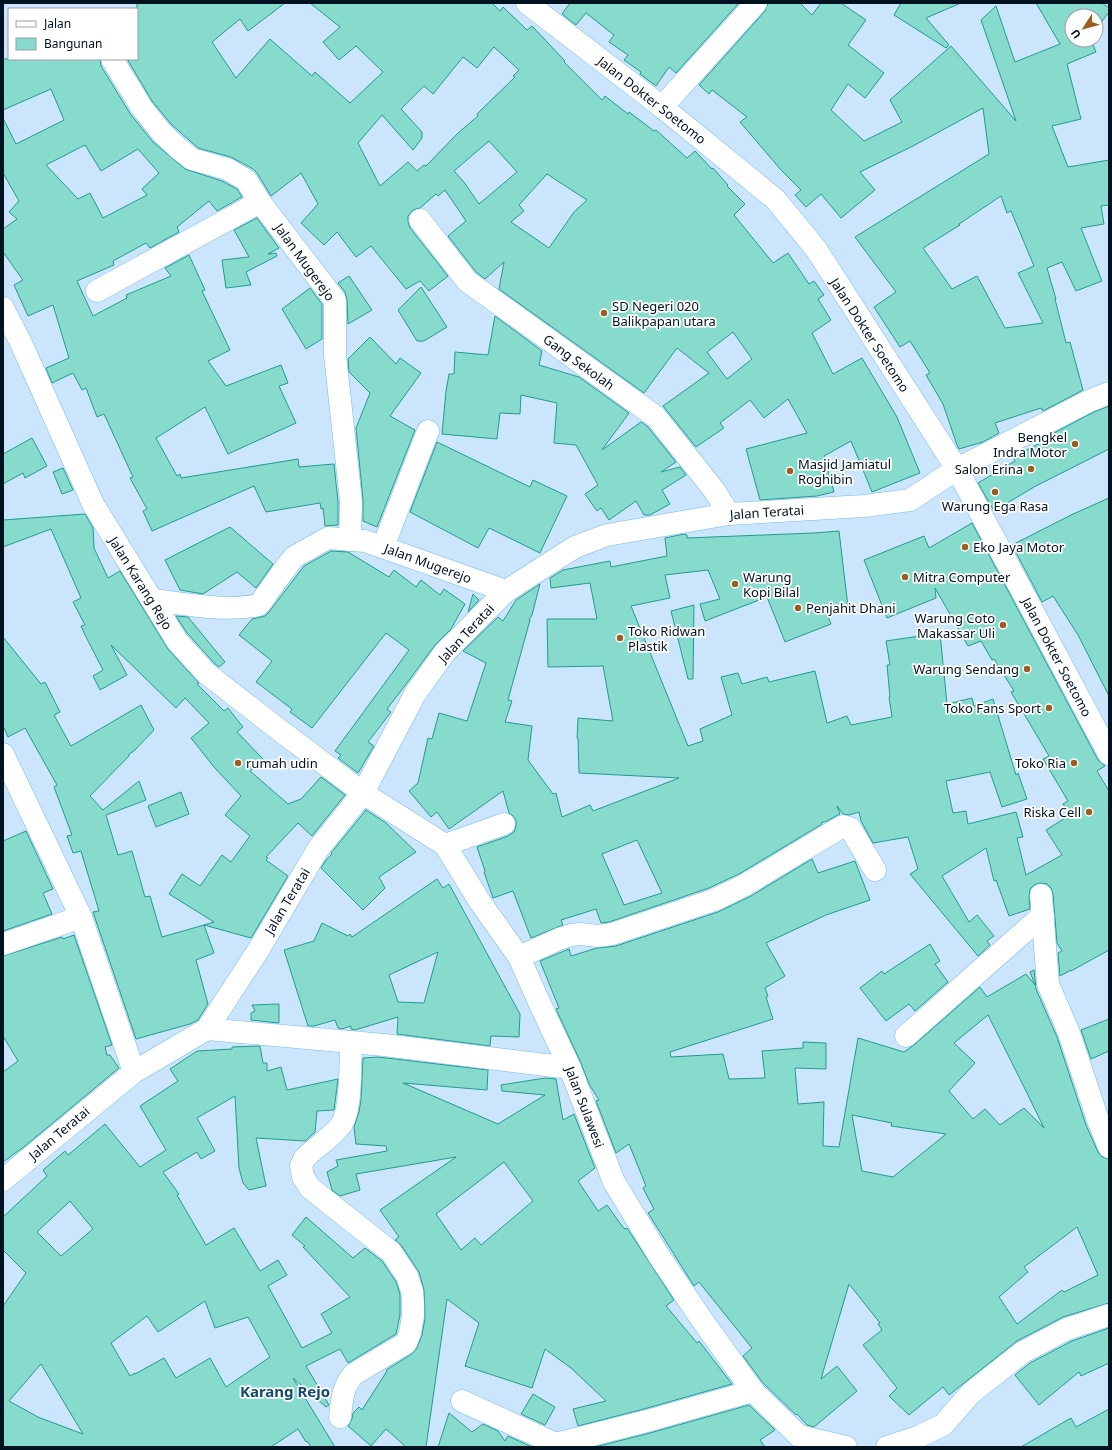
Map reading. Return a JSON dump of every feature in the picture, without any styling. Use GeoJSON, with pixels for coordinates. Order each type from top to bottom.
{"type":"FeatureCollection","features":[{"type":"Feature","properties":{"kind":"street"},"geometry":{"type":"LineString","coordinates":[[662,107],[756,3]]}},
{"type":"Feature","properties":{"kind":"street","name":"Jalan Dokter Soetomo"},"geometry":{"type":"LineString","coordinates":[[535,5],[775,199],[816,249],[839,288],[957,469],[1109,754]]}},
{"type":"Feature","properties":{"kind":"street","name":"Jalan Mugerejo"},"geometry":{"type":"LineString","coordinates":[[113,60],[142,108],[167,138],[192,159],[227,169],[246,180],[260,202],[336,300],[335,355],[350,501],[350,540]]}},
{"type":"Feature","properties":{"kind":"street"},"geometry":{"type":"LineString","coordinates":[[97,291],[260,202]]}},
{"type":"Feature","properties":{"kind":"street","name":"Gang Sekolah"},"geometry":{"type":"LineString","coordinates":[[420,220],[467,281],[656,417],[714,490],[729,514]]}},
{"type":"Feature","properties":{"kind":"street","name":"Jalan Karang Rejo"},"geometry":{"type":"LineString","coordinates":[[3,308],[21,343],[93,504],[177,641],[206,673],[363,793]]}},
{"type":"Feature","properties":{"kind":"street","name":"Jalan Teratai"},"geometry":{"type":"LineString","coordinates":[[3,1180],[134,1072],[207,1029],[259,949],[318,849],[363,793],[415,694],[445,652],[506,591],[576,547],[607,535],[729,514],[864,506],[910,500],[957,469],[1089,401],[1109,393]]}},
{"type":"Feature","properties":{"kind":"street"},"geometry":{"type":"LineString","coordinates":[[383,547],[428,431]]}},
{"type":"Feature","properties":{"kind":"street","name":"Jalan Mugerejo"},"geometry":{"type":"LineString","coordinates":[[152,600],[228,608],[243,608],[259,605],[280,574],[294,557],[328,538],[365,541],[506,591]]}},
{"type":"Feature","properties":{"kind":"street"},"geometry":{"type":"LineString","coordinates":[[6,768],[81,917],[134,1072]]}},
{"type":"Feature","properties":{"kind":"street","name":"Jalan Sulawesi"},"geometry":{"type":"LineString","coordinates":[[363,793],[445,845],[480,902],[519,957],[570,1068],[614,1182],[659,1256],[702,1320],[753,1391],[796,1442]]}},
{"type":"Feature","properties":{"kind":"street"},"geometry":{"type":"LineString","coordinates":[[445,845],[504,824]]}},
{"type":"Feature","properties":{"kind":"street"},"geometry":{"type":"LineString","coordinates":[[519,957],[571,935],[580,934],[598,936],[612,934],[714,900],[745,885],[843,826],[850,828],[875,870]]}},
{"type":"Feature","properties":{"kind":"street"},"geometry":{"type":"LineString","coordinates":[[906,1036],[1042,905],[1048,984],[1069,1033],[1098,1120],[1109,1147]]}},
{"type":"Feature","properties":{"kind":"street"},"geometry":{"type":"LineString","coordinates":[[3,944],[81,917]]}},
{"type":"Feature","properties":{"kind":"street"},"geometry":{"type":"LineString","coordinates":[[207,1029],[351,1042],[570,1068]]}},
{"type":"Feature","properties":{"kind":"street"},"geometry":{"type":"LineString","coordinates":[[340,1417],[343,1392],[348,1381],[354,1374],[406,1343],[410,1333],[413,1309],[412,1291],[407,1276],[391,1252],[318,1194],[303,1178],[301,1166],[304,1159],[340,1126],[345,1119],[348,1102],[351,1042]]}},
{"type":"Feature","properties":{"kind":"street"},"geometry":{"type":"LineString","coordinates":[[887,1447],[918,1437],[943,1425],[972,1393],[1023,1352],[1067,1329],[1109,1316]]}},
{"type":"Feature","properties":{"kind":"street"},"geometry":{"type":"LineString","coordinates":[[462,1401],[555,1445],[753,1391]]}},
{"type":"Feature","properties":{"kind":"street"},"geometry":{"type":"LineString","coordinates":[[796,1442],[846,1447]]}},
{"type":"Feature","properties":{"kind":"building"},"geometry":{"type":"Polygon","coordinates":[[[137,3],[285,3],[248,31],[240,19],[212,42],[236,78],[270,39],[312,76],[315,72],[350,103],[383,72],[356,46],[339,60],[323,42],[340,27],[310,3],[492,3],[500,11],[503,7],[527,30],[532,26],[565,61],[564,62],[602,100],[605,96],[628,114],[629,112],[654,131],[656,130],[687,158],[695,151],[712,169],[713,168],[728,185],[727,186],[745,204],[734,215],[773,263],[788,253],[809,284],[814,281],[824,295],[818,299],[831,320],[812,333],[833,374],[862,358],[897,417],[920,473],[872,492],[851,441],[824,456],[834,492],[817,496],[760,500],[746,449],[807,433],[788,399],[764,418],[750,400],[720,423],[724,428],[696,447],[663,406],[709,373],[677,348],[644,393],[499,289],[504,262],[485,279],[476,272],[448,236],[466,221],[445,190],[438,196],[436,194],[420,208],[413,210],[408,216],[408,222],[410,228],[448,276],[429,291],[420,281],[406,289],[371,246],[356,257],[337,232],[324,245],[301,223],[318,204],[301,173],[271,196],[253,169],[231,157],[198,148],[171,124],[152,101],[128,60],[138,60],[137,3]],[[494,47],[477,68],[463,57],[433,94],[424,86],[401,109],[422,132],[422,138],[413,150],[382,115],[358,143],[380,186],[408,162],[417,171],[424,165],[426,166],[458,133],[478,116],[477,114],[515,77],[513,76],[519,70],[494,47]],[[489,141],[454,171],[464,182],[479,204],[517,172],[489,141]],[[547,174],[519,205],[524,211],[511,222],[549,248],[574,212],[587,200],[547,174]],[[733,332],[707,352],[727,379],[752,359],[733,332]]]}},
{"type":"Feature","properties":{"kind":"building"},"geometry":{"type":"Polygon","coordinates":[[[570,3],[739,3],[676,73],[669,67],[656,86],[640,74],[641,72],[624,60],[628,55],[609,42],[614,35],[586,13],[576,25],[562,14],[570,3]]]}},
{"type":"Feature","properties":{"kind":"building"},"geometry":{"type":"Polygon","coordinates":[[[768,3],[800,3],[812,15],[821,3],[841,3],[866,20],[848,45],[884,73],[865,98],[848,84],[831,110],[864,141],[902,122],[890,100],[951,46],[1016,121],[981,20],[996,6],[1015,62],[1060,44],[1036,3],[1102,3],[1109,8],[1109,12],[1104,19],[1104,8],[1064,8],[1064,48],[1094,48],[1096,52],[1067,64],[1081,119],[1052,126],[1068,167],[1109,160],[1109,205],[1101,206],[1104,224],[1081,228],[1102,281],[1076,291],[1062,262],[1047,268],[1066,343],[1070,342],[1083,390],[1043,411],[1041,408],[995,423],[999,433],[983,442],[959,449],[943,404],[926,375],[930,373],[910,341],[900,347],[874,307],[896,292],[855,237],[989,154],[983,108],[913,146],[860,172],[875,190],[841,218],[821,194],[806,207],[795,195],[801,190],[781,170],[740,122],[747,117],[712,90],[709,94],[699,85],[765,11],[768,3]],[[1001,196],[959,224],[960,225],[923,248],[952,289],[977,276],[1005,328],[1043,323],[1018,273],[1034,266],[1011,211],[1007,213],[1001,196]]]}},
{"type":"Feature","properties":{"kind":"building"},"geometry":{"type":"Polygon","coordinates":[[[901,3],[961,3],[926,18],[949,45],[946,48],[894,15],[901,3]]]}},
{"type":"Feature","properties":{"kind":"building"},"geometry":{"type":"Polygon","coordinates":[[[3,59],[100,60],[101,66],[131,115],[153,142],[185,169],[222,181],[237,189],[242,197],[217,211],[209,201],[177,227],[179,232],[150,248],[146,243],[113,261],[114,265],[77,281],[93,316],[127,298],[126,295],[171,276],[165,268],[189,255],[205,290],[202,291],[230,350],[208,361],[226,386],[281,365],[288,383],[279,386],[296,423],[228,454],[205,407],[156,438],[177,476],[180,474],[181,478],[298,459],[299,467],[334,464],[338,502],[338,525],[325,526],[323,508],[321,509],[320,503],[266,512],[254,486],[152,531],[143,511],[147,509],[130,478],[133,477],[104,414],[97,417],[86,388],[82,390],[73,373],[52,383],[46,368],[69,358],[53,305],[28,316],[14,285],[23,280],[3,252],[3,229],[17,219],[9,212],[19,201],[3,173],[3,118],[16,144],[64,120],[51,89],[3,110],[3,59]],[[85,145],[46,165],[78,199],[90,193],[103,218],[147,195],[142,189],[159,173],[138,149],[101,171],[85,145]]]}},
{"type":"Feature","properties":{"kind":"building"},"geometry":{"type":"Polygon","coordinates":[[[257,218],[279,248],[268,254],[276,253],[277,256],[246,272],[251,285],[226,288],[222,260],[249,257],[234,230],[257,218]]]}},
{"type":"Feature","properties":{"kind":"building"},"geometry":{"type":"Polygon","coordinates":[[[349,276],[372,310],[348,324],[347,300],[345,292],[338,283],[349,276]]]}},
{"type":"Feature","properties":{"kind":"building"},"geometry":{"type":"Polygon","coordinates":[[[421,287],[447,327],[424,341],[417,341],[398,310],[421,287]]]}},
{"type":"Feature","properties":{"kind":"building"},"geometry":{"type":"Polygon","coordinates":[[[310,288],[322,304],[322,339],[306,349],[282,309],[310,288]]]}},
{"type":"Feature","properties":{"kind":"building"},"geometry":{"type":"Polygon","coordinates":[[[495,316],[542,351],[539,365],[579,377],[629,413],[602,450],[641,422],[647,426],[676,462],[661,472],[680,467],[686,475],[662,490],[670,504],[650,515],[644,515],[636,501],[609,520],[601,508],[597,511],[585,494],[598,485],[576,445],[554,443],[557,403],[521,395],[520,414],[500,413],[497,439],[442,434],[446,391],[449,374],[454,374],[455,352],[488,355],[495,316]]]}},
{"type":"Feature","properties":{"kind":"building"},"geometry":{"type":"Polygon","coordinates":[[[370,337],[396,364],[400,358],[421,373],[390,416],[415,430],[377,527],[363,521],[363,500],[356,428],[370,393],[349,372],[348,359],[370,337]]]}},
{"type":"Feature","properties":{"kind":"building"},"geometry":{"type":"Polygon","coordinates":[[[1109,406],[1109,449],[1034,487],[994,511],[978,483],[1015,461],[1013,457],[1056,435],[1054,433],[1094,412],[1109,406]]]}},
{"type":"Feature","properties":{"kind":"building"},"geometry":{"type":"Polygon","coordinates":[[[32,438],[47,466],[25,478],[23,473],[3,484],[3,454],[32,438]]]}},
{"type":"Feature","properties":{"kind":"building"},"geometry":{"type":"Polygon","coordinates":[[[437,442],[530,487],[533,480],[567,496],[540,553],[489,528],[478,548],[410,512],[437,442]]]}},
{"type":"Feature","properties":{"kind":"building"},"geometry":{"type":"Polygon","coordinates":[[[63,468],[73,490],[62,494],[53,472],[63,468]]]}},
{"type":"Feature","properties":{"kind":"building"},"geometry":{"type":"Polygon","coordinates":[[[1109,498],[1109,696],[1078,635],[1053,596],[1042,602],[1012,545],[1071,515],[1109,498]]]}},
{"type":"Feature","properties":{"kind":"building"},"geometry":{"type":"Polygon","coordinates":[[[85,514],[93,528],[94,548],[108,578],[120,571],[168,649],[199,683],[197,684],[224,711],[228,708],[243,727],[237,732],[264,760],[250,771],[288,804],[301,799],[321,777],[345,795],[312,836],[298,823],[266,857],[268,858],[266,860],[288,876],[251,938],[204,925],[214,922],[169,894],[182,874],[200,886],[222,855],[231,862],[250,836],[225,815],[241,796],[214,767],[191,738],[209,723],[185,698],[176,708],[111,645],[127,675],[100,690],[93,676],[103,670],[81,626],[85,625],[73,602],[81,598],[51,529],[3,547],[3,520],[85,514]]]}},
{"type":"Feature","properties":{"kind":"building"},"geometry":{"type":"Polygon","coordinates":[[[972,523],[1098,760],[1105,766],[1097,771],[1109,791],[1109,950],[1071,971],[1060,976],[1058,953],[1062,951],[1057,943],[1053,894],[1051,888],[1047,884],[1040,883],[1034,885],[1030,889],[1030,909],[1009,916],[996,880],[994,881],[986,848],[942,876],[969,922],[977,915],[994,936],[987,941],[990,945],[978,956],[910,874],[918,869],[908,837],[873,843],[861,821],[859,812],[849,815],[843,814],[837,806],[840,814],[821,823],[822,824],[739,874],[709,888],[609,922],[601,923],[596,909],[561,920],[563,925],[531,938],[513,891],[493,898],[477,847],[508,836],[514,832],[516,820],[509,813],[503,791],[449,829],[437,812],[431,817],[409,791],[418,783],[428,738],[432,739],[439,713],[467,721],[486,663],[463,651],[498,617],[503,621],[516,600],[540,584],[508,700],[512,701],[505,722],[532,726],[528,760],[553,794],[556,793],[562,817],[590,805],[593,811],[679,778],[579,773],[577,738],[578,718],[613,721],[603,666],[548,667],[547,619],[597,619],[590,583],[551,588],[550,578],[563,570],[610,561],[611,567],[667,556],[665,538],[684,534],[687,535],[687,538],[839,531],[848,607],[825,609],[831,624],[785,642],[767,597],[705,621],[700,604],[720,599],[708,570],[665,575],[670,598],[631,606],[688,746],[703,741],[700,729],[732,715],[721,677],[738,673],[742,684],[767,677],[769,682],[815,671],[827,723],[847,716],[851,725],[892,717],[887,665],[890,665],[886,641],[940,633],[947,704],[972,698],[974,706],[993,699],[1016,775],[1018,773],[1027,799],[1002,807],[990,772],[946,781],[953,813],[966,811],[968,824],[1016,812],[1023,837],[1017,838],[1026,875],[1062,855],[1046,830],[1070,815],[1063,804],[1068,801],[1043,759],[1049,756],[1011,692],[1014,691],[994,659],[992,660],[981,641],[968,646],[935,588],[936,598],[887,618],[864,560],[924,536],[929,548],[972,523]],[[637,840],[602,854],[624,905],[662,893],[637,840]]]}},
{"type":"Feature","properties":{"kind":"building"},"geometry":{"type":"Polygon","coordinates":[[[230,527],[273,564],[256,588],[237,572],[203,594],[180,590],[165,560],[230,527]]]}},
{"type":"Feature","properties":{"kind":"building"},"geometry":{"type":"Polygon","coordinates":[[[331,551],[348,552],[389,577],[394,570],[416,587],[421,580],[440,595],[444,589],[465,604],[451,629],[435,645],[387,709],[391,712],[368,742],[374,746],[358,773],[338,758],[341,755],[335,751],[409,650],[386,633],[312,728],[290,712],[292,709],[256,682],[272,661],[239,635],[252,619],[265,616],[269,612],[304,566],[331,551]]]}},
{"type":"Feature","properties":{"kind":"building"},"geometry":{"type":"Polygon","coordinates":[[[473,594],[479,600],[468,612],[473,594]]]}},
{"type":"Feature","properties":{"kind":"building"},"geometry":{"type":"Polygon","coordinates":[[[694,605],[693,679],[688,679],[671,611],[694,605]]]}},
{"type":"Feature","properties":{"kind":"building"},"geometry":{"type":"Polygon","coordinates":[[[176,616],[188,617],[225,662],[219,667],[215,664],[187,633],[176,616]]]}},
{"type":"Feature","properties":{"kind":"building"},"geometry":{"type":"Polygon","coordinates":[[[3,637],[41,684],[45,682],[60,712],[54,715],[71,746],[141,705],[154,730],[134,751],[129,754],[129,756],[90,796],[103,810],[139,781],[146,800],[106,815],[118,855],[132,851],[145,897],[150,896],[162,937],[204,925],[214,953],[196,960],[208,1004],[198,1020],[190,1024],[136,1039],[93,912],[99,911],[81,851],[73,853],[67,836],[72,835],[54,787],[57,785],[25,728],[8,737],[3,726],[3,637]]]}},
{"type":"Feature","properties":{"kind":"building"},"geometry":{"type":"Polygon","coordinates":[[[181,792],[189,814],[156,827],[148,806],[181,792]]]}},
{"type":"Feature","properties":{"kind":"building"},"geometry":{"type":"Polygon","coordinates":[[[366,810],[386,823],[416,852],[379,877],[385,888],[363,910],[321,868],[332,854],[331,853],[366,810]]]}},
{"type":"Feature","properties":{"kind":"building"},"geometry":{"type":"Polygon","coordinates":[[[26,831],[53,889],[43,893],[52,914],[3,931],[3,841],[26,831]]]}},
{"type":"Feature","properties":{"kind":"building"},"geometry":{"type":"Polygon","coordinates":[[[812,859],[818,873],[855,861],[870,900],[826,915],[766,943],[785,976],[765,988],[768,996],[766,997],[773,1019],[670,1052],[671,1057],[723,1054],[729,1079],[765,1078],[762,1051],[803,1048],[803,1042],[826,1043],[826,1069],[795,1068],[798,1104],[824,1102],[823,1146],[839,1147],[858,1038],[904,1052],[980,987],[987,997],[1026,974],[1035,985],[1030,972],[1034,970],[1036,989],[1057,1037],[1086,1125],[1098,1152],[1102,1157],[1109,1159],[1109,1303],[1063,1317],[1017,1341],[949,1395],[943,1387],[909,1415],[889,1396],[897,1388],[863,1345],[882,1330],[878,1324],[880,1323],[849,1284],[821,1379],[837,1366],[857,1391],[814,1427],[807,1425],[763,1383],[743,1356],[752,1348],[699,1282],[694,1286],[648,1213],[654,1209],[643,1188],[646,1186],[629,1144],[616,1153],[596,1101],[599,1100],[589,1084],[556,1009],[559,1008],[540,961],[569,949],[571,956],[597,948],[616,946],[718,912],[751,896],[812,859]],[[988,1015],[954,1043],[975,1063],[949,1091],[973,1119],[985,1109],[1000,1125],[1024,1108],[1044,1128],[1027,1093],[988,1015]],[[852,1115],[862,1171],[893,1177],[946,1134],[891,1126],[892,1123],[852,1115]],[[1077,1227],[1024,1267],[1028,1272],[999,1297],[1017,1324],[1062,1290],[1064,1292],[1098,1275],[1077,1227]]]}},
{"type":"Feature","properties":{"kind":"building"},"geometry":{"type":"Polygon","coordinates":[[[437,879],[443,888],[449,884],[520,1014],[519,1037],[491,1036],[490,1046],[397,1034],[398,1017],[355,1030],[351,1029],[351,1026],[342,1029],[338,1028],[335,1020],[314,1026],[308,1026],[284,950],[314,941],[322,923],[348,936],[350,934],[352,937],[437,879]],[[438,952],[389,975],[398,1002],[424,1003],[438,952]]]}},
{"type":"Feature","properties":{"kind":"building"},"geometry":{"type":"Polygon","coordinates":[[[74,935],[112,1045],[105,1047],[107,1055],[110,1055],[119,1068],[25,1146],[3,1162],[3,1072],[18,1061],[3,1036],[3,956],[62,937],[63,939],[74,935]]]}},
{"type":"Feature","properties":{"kind":"building"},"geometry":{"type":"Polygon","coordinates":[[[930,944],[940,961],[935,964],[948,982],[915,1011],[909,1004],[886,1021],[860,988],[882,971],[884,974],[930,944]]]}},
{"type":"Feature","properties":{"kind":"building"},"geometry":{"type":"Polygon","coordinates":[[[279,1004],[279,1023],[251,1020],[251,1013],[255,1011],[252,1005],[279,1004]]]}},
{"type":"Feature","properties":{"kind":"building"},"geometry":{"type":"Polygon","coordinates":[[[1109,1019],[1109,1051],[1091,1059],[1081,1030],[1109,1019]]]}},
{"type":"Feature","properties":{"kind":"building"},"geometry":{"type":"Polygon","coordinates":[[[260,1046],[263,1063],[267,1063],[267,1071],[281,1067],[287,1090],[338,1079],[334,1110],[317,1111],[315,1132],[305,1141],[256,1138],[266,1186],[249,1190],[243,1183],[239,1168],[235,1096],[197,1118],[215,1151],[201,1159],[197,1152],[163,1172],[179,1194],[177,1195],[206,1245],[234,1228],[260,1271],[278,1260],[287,1275],[268,1286],[302,1348],[332,1333],[321,1314],[350,1297],[303,1247],[305,1246],[292,1235],[306,1217],[353,1258],[365,1248],[382,1261],[396,1282],[400,1294],[400,1315],[396,1334],[348,1363],[340,1349],[306,1366],[329,1405],[326,1407],[293,1378],[335,1447],[311,1447],[298,1429],[271,1447],[3,1447],[3,1306],[26,1273],[3,1250],[3,1217],[47,1176],[43,1170],[65,1151],[68,1155],[105,1124],[140,1167],[166,1150],[140,1106],[178,1081],[170,1069],[197,1051],[232,1049],[232,1047],[260,1046]],[[70,1201],[37,1232],[61,1256],[93,1229],[70,1201]],[[205,1301],[158,1332],[147,1316],[111,1343],[130,1376],[164,1358],[176,1378],[210,1358],[226,1387],[270,1357],[248,1317],[215,1328],[205,1301]],[[41,1364],[9,1401],[38,1417],[83,1434],[41,1364]]]}},
{"type":"Feature","properties":{"kind":"building"},"geometry":{"type":"Polygon","coordinates":[[[378,1057],[488,1070],[487,1090],[403,1083],[498,1124],[545,1095],[502,1091],[501,1085],[545,1078],[556,1079],[563,1120],[574,1114],[595,1168],[578,1181],[598,1211],[607,1205],[622,1226],[625,1229],[627,1228],[674,1300],[666,1306],[697,1343],[699,1341],[732,1384],[578,1426],[573,1409],[606,1401],[571,1368],[545,1349],[532,1388],[465,1366],[479,1323],[447,1299],[426,1447],[406,1447],[386,1429],[371,1446],[348,1426],[352,1419],[353,1413],[359,1407],[362,1410],[387,1371],[386,1370],[412,1354],[417,1348],[422,1335],[425,1318],[424,1290],[419,1272],[401,1245],[395,1240],[399,1237],[380,1210],[456,1157],[356,1174],[360,1190],[340,1196],[332,1190],[327,1172],[338,1166],[336,1160],[387,1151],[386,1146],[356,1144],[354,1127],[361,1100],[363,1058],[378,1057]],[[504,1162],[436,1214],[461,1250],[475,1238],[481,1245],[533,1201],[504,1162]]]}},
{"type":"Feature","properties":{"kind":"building"},"geometry":{"type":"Polygon","coordinates":[[[1109,1328],[1109,1363],[1081,1376],[1079,1372],[1039,1405],[1015,1375],[1030,1363],[1072,1341],[1109,1328]]]}},
{"type":"Feature","properties":{"kind":"building"},"geometry":{"type":"Polygon","coordinates":[[[533,1394],[555,1407],[545,1425],[521,1414],[533,1394]]]}},
{"type":"Feature","properties":{"kind":"building"},"geometry":{"type":"Polygon","coordinates":[[[749,1405],[775,1430],[760,1440],[765,1447],[595,1447],[650,1433],[749,1405]]]}},
{"type":"Feature","properties":{"kind":"building"},"geometry":{"type":"Polygon","coordinates":[[[1109,1409],[1109,1447],[1021,1447],[1071,1418],[1076,1427],[1109,1409]]]}},
{"type":"Feature","properties":{"kind":"building"},"geometry":{"type":"Polygon","coordinates":[[[449,1413],[472,1432],[483,1424],[498,1431],[505,1441],[508,1436],[532,1447],[438,1447],[449,1413]]]}},
{"type":"Feature","properties":{"kind":"place","name":"SD Negeri 020 Balikpapan utara"},"geometry":{"type":"Point","coordinates":[604,313]}},
{"type":"Feature","properties":{"kind":"place","name":"Bengkel Indra Motor"},"geometry":{"type":"Point","coordinates":[1075,444]}},
{"type":"Feature","properties":{"kind":"place","name":"Salon Erina"},"geometry":{"type":"Point","coordinates":[1031,469]}},
{"type":"Feature","properties":{"kind":"place","name":"Masjid Jamiatul Roghibin"},"geometry":{"type":"Point","coordinates":[790,471]}},
{"type":"Feature","properties":{"kind":"place","name":"Warung Ega Rasa"},"geometry":{"type":"Point","coordinates":[995,492]}},
{"type":"Feature","properties":{"kind":"place","name":"Eko Jaya Motor"},"geometry":{"type":"Point","coordinates":[965,547]}},
{"type":"Feature","properties":{"kind":"place","name":"Mitra Computer"},"geometry":{"type":"Point","coordinates":[905,577]}},
{"type":"Feature","properties":{"kind":"place","name":"Warung Kopi Bilal"},"geometry":{"type":"Point","coordinates":[735,584]}},
{"type":"Feature","properties":{"kind":"place","name":"Penjahit Dhani"},"geometry":{"type":"Point","coordinates":[798,608]}},
{"type":"Feature","properties":{"kind":"place","name":"Warung Coto Makassar Uli"},"geometry":{"type":"Point","coordinates":[1003,625]}},
{"type":"Feature","properties":{"kind":"place","name":"Toko Ridwan Plastik"},"geometry":{"type":"Point","coordinates":[620,638]}},
{"type":"Feature","properties":{"kind":"place","name":"Warung Sendang"},"geometry":{"type":"Point","coordinates":[1027,669]}},
{"type":"Feature","properties":{"kind":"place","name":"Toko Fans Sport"},"geometry":{"type":"Point","coordinates":[1049,708]}},
{"type":"Feature","properties":{"kind":"place","name":"rumah udin"},"geometry":{"type":"Point","coordinates":[238,763]}},
{"type":"Feature","properties":{"kind":"place","name":"Toko Ria"},"geometry":{"type":"Point","coordinates":[1074,763]}},
{"type":"Feature","properties":{"kind":"place","name":"Riska Cell"},"geometry":{"type":"Point","coordinates":[1089,812]}},
{"type":"Feature","properties":{"kind":"district","name":"Karang Rejo"},"geometry":{"type":"Point","coordinates":[285,1391]}}]}
